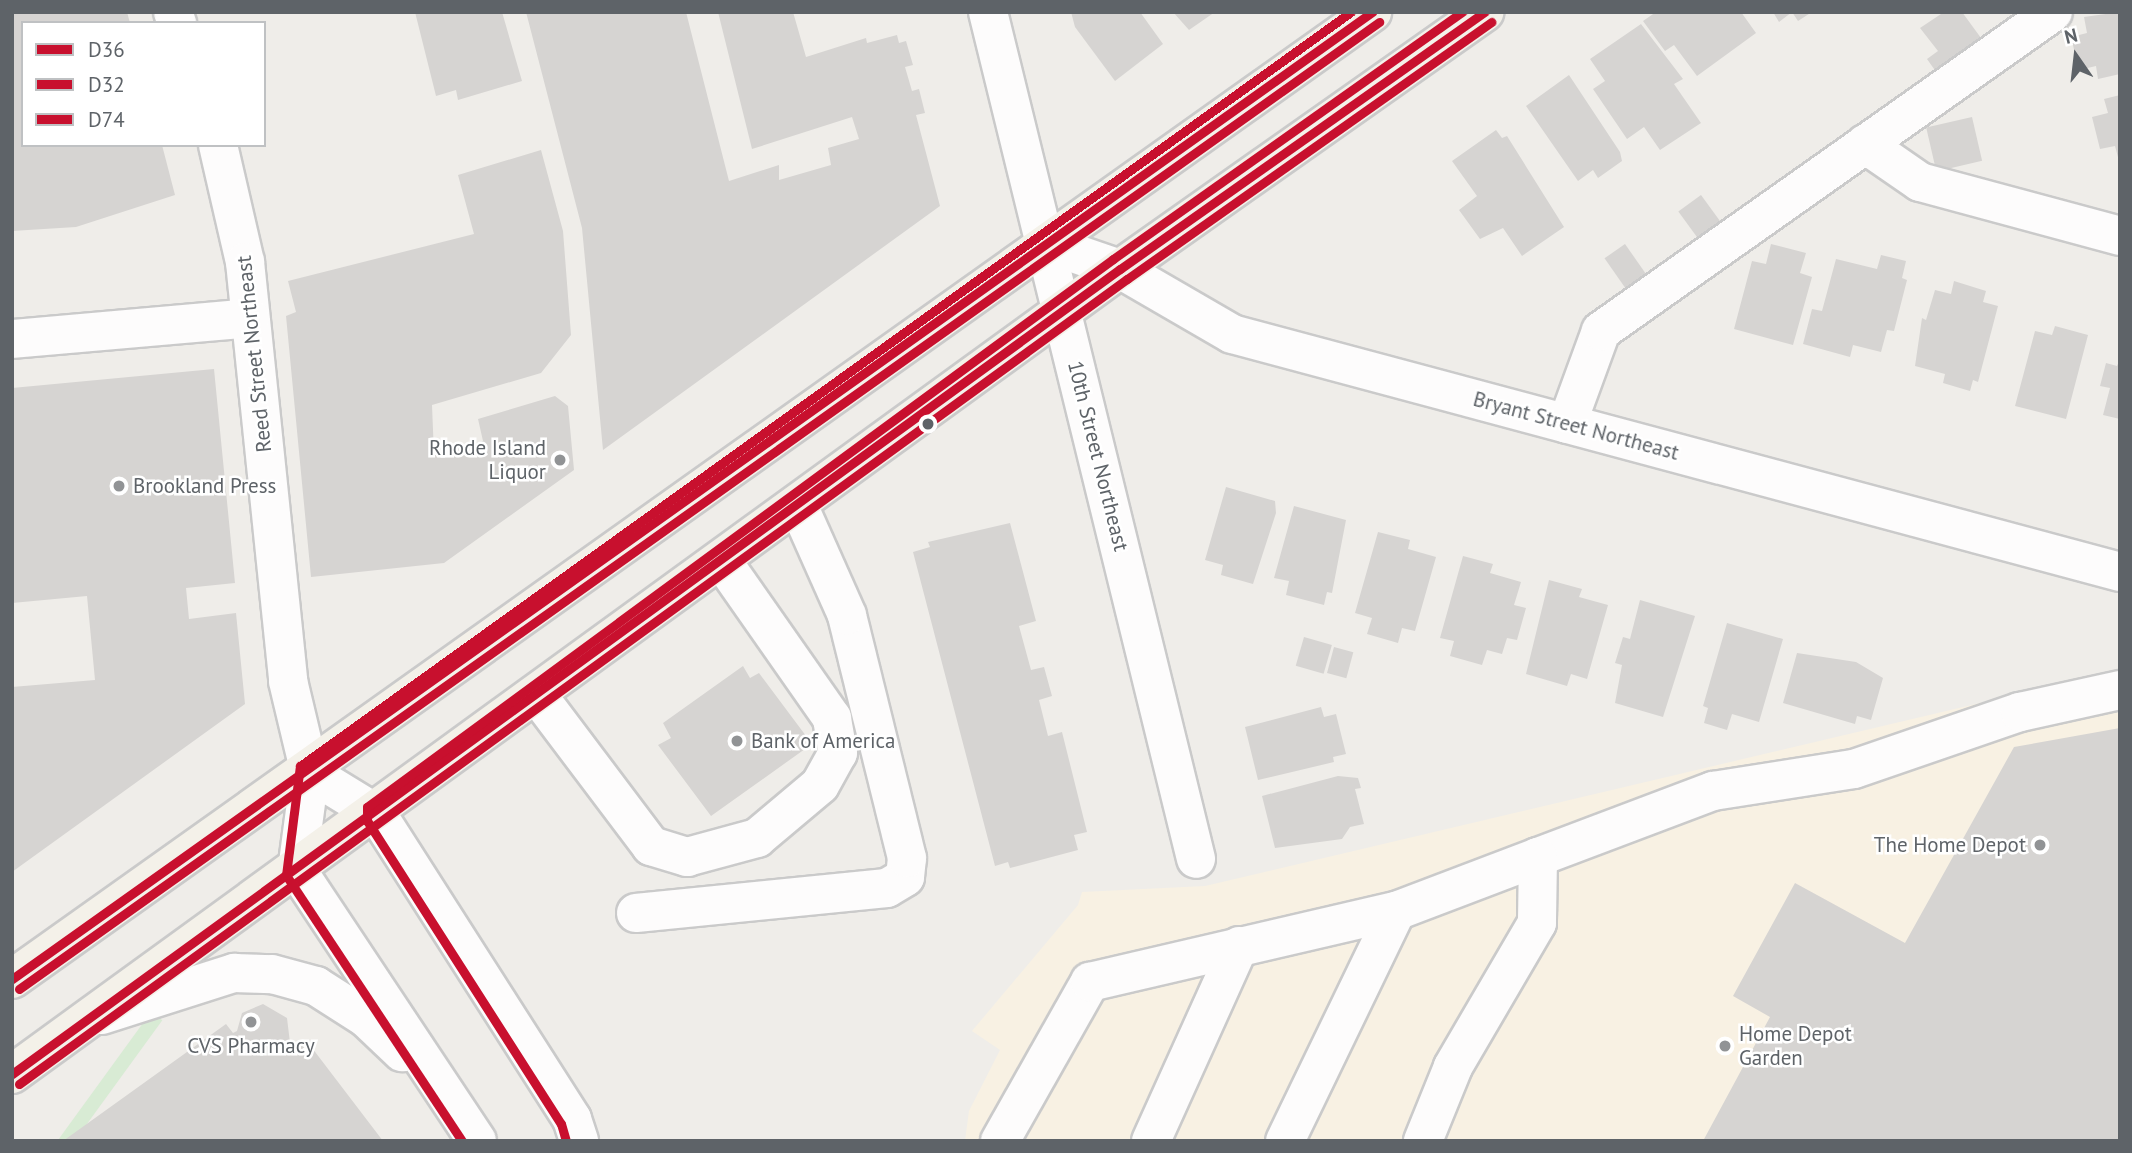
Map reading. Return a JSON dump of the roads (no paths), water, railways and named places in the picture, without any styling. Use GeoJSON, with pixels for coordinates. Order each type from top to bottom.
{"type":"FeatureCollection","features":[{"type":"Feature","properties":{"kind":"main road"},"geometry":{"type":"LineString","coordinates":[[12,979],[310,772],[1372,12]]}},
{"type":"Feature","properties":{"kind":"main road"},"geometry":{"type":"LineString","coordinates":[[12,1074],[377,814],[1120,269],[1483,12]]}},
{"type":"Feature","properties":{"kind":"street","name":"10th Street Northeast"},"geometry":{"type":"LineString","coordinates":[[988,12],[1196,859]]}},
{"type":"Feature","properties":{"kind":"street"},"geometry":{"type":"LineString","coordinates":[[1567,424],[1601,331],[2053,12]]}},
{"type":"Feature","properties":{"kind":"street"},"geometry":{"type":"LineString","coordinates":[[1865,144],[1920,182],[2120,236]]}},
{"type":"Feature","properties":{"kind":"street","name":"Reed Street Northeast"},"geometry":{"type":"LineString","coordinates":[[219,147],[238,220],[288,681],[310,772]]}},
{"type":"Feature","properties":{"kind":"street","name":"Bryant Street Northeast"},"geometry":{"type":"LineString","coordinates":[[1047,244],[1120,269],[1232,334],[2120,572]]}},
{"type":"Feature","properties":{"kind":"street"},"geometry":{"type":"LineString","coordinates":[[12,339],[250,318]]}},
{"type":"Feature","properties":{"kind":"street"},"geometry":{"type":"LineString","coordinates":[[636,913],[887,888],[905,877],[907,858],[848,615],[798,505]]}},
{"type":"Feature","properties":{"kind":"street"},"geometry":{"type":"LineString","coordinates":[[538,696],[651,846],[687,857],[757,838],[820,785],[838,753],[832,718],[722,561]]}},
{"type":"Feature","properties":{"kind":"street"},"geometry":{"type":"LineString","coordinates":[[1000,1141],[1090,982],[1396,911],[1713,791],[1854,769],[2020,712],[2120,690]]}},
{"type":"Feature","properties":{"kind":"street"},"geometry":{"type":"LineString","coordinates":[[477,1141],[297,870],[310,772],[377,814],[444,927],[572,1119],[579,1141]]}},
{"type":"Feature","properties":{"kind":"street"},"geometry":{"type":"LineString","coordinates":[[1423,1141],[1453,1067],[1537,923],[1538,857]]}},
{"type":"Feature","properties":{"kind":"street"},"geometry":{"type":"LineString","coordinates":[[1285,1141],[1396,911]]}},
{"type":"Feature","properties":{"kind":"street"},"geometry":{"type":"LineString","coordinates":[[1152,1141],[1239,946]]}},
{"type":"Feature","properties":{"kind":"street"},"geometry":{"type":"LineString","coordinates":[[80,1024],[234,973],[272,974],[316,986],[366,1018],[446,1093]]}},
{"type":"Feature","properties":{"kind":"place","name":"Rhode Island Liquor"},"geometry":{"type":"Point","coordinates":[560,460]}},
{"type":"Feature","properties":{"kind":"place","name":"Brookland Press"},"geometry":{"type":"Point","coordinates":[119,486]}},
{"type":"Feature","properties":{"kind":"place","name":"Bank of America"},"geometry":{"type":"Point","coordinates":[737,741]}},
{"type":"Feature","properties":{"kind":"place","name":"The Home Depot"},"geometry":{"type":"Point","coordinates":[2040,845]}},
{"type":"Feature","properties":{"kind":"place","name":"CVS Pharmacy"},"geometry":{"type":"Point","coordinates":[251,1022]}},
{"type":"Feature","properties":{"kind":"place","name":"Home Depot Garden"},"geometry":{"type":"Point","coordinates":[1725,1046]}}]}
